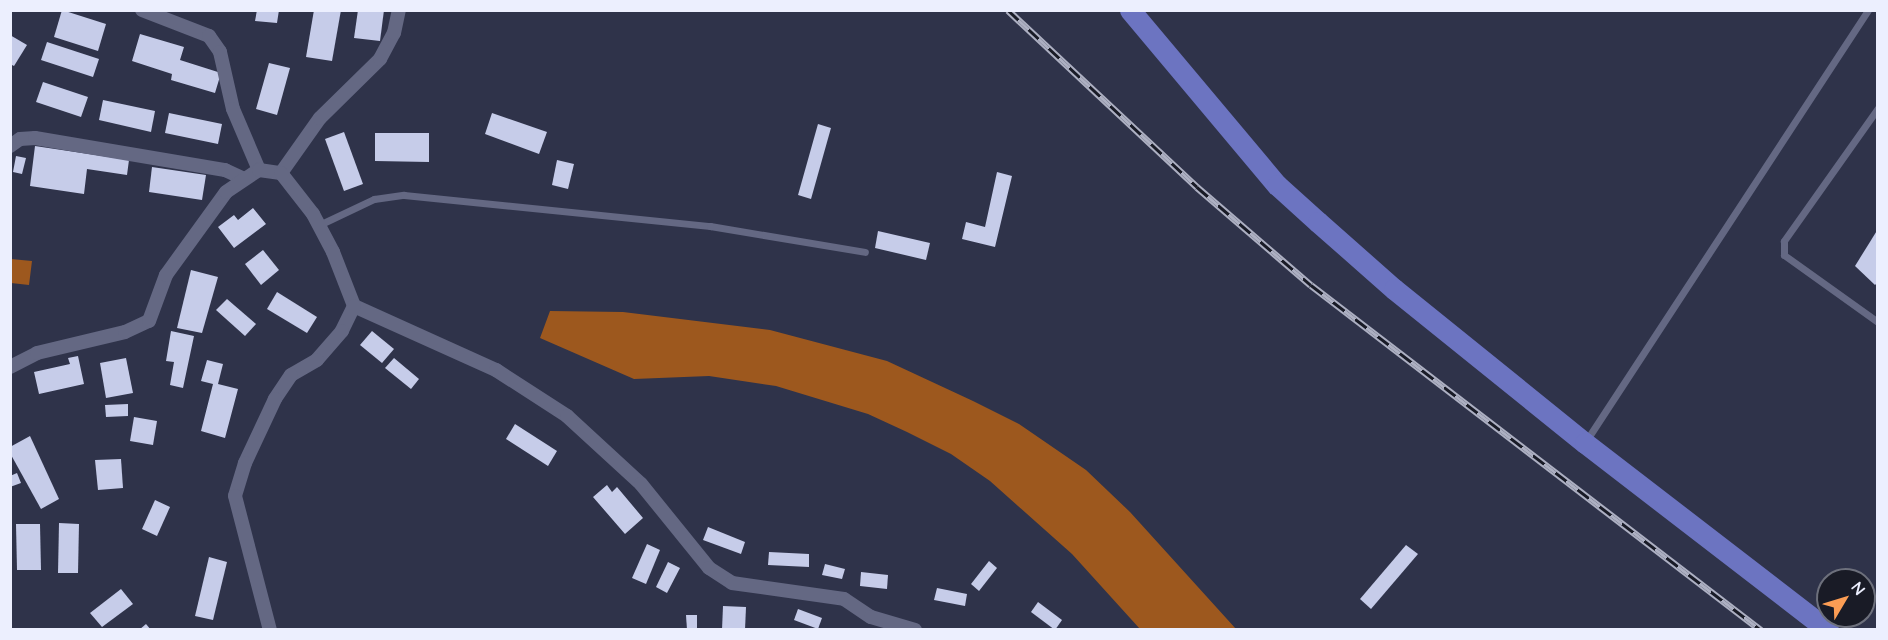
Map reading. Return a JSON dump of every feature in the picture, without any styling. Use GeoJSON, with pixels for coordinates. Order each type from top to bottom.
{"type":"FeatureCollection","features":[{"type":"Feature","properties":{"kind":"main road"},"geometry":{"type":"LineString","coordinates":[[1130,10],[1277,185],[1394,289],[1585,443],[1828,630]]}},
{"type":"Feature","properties":{"kind":"street"},"geometry":{"type":"LineString","coordinates":[[142,10],[209,36],[220,52],[233,109],[259,170]]}},
{"type":"Feature","properties":{"kind":"street"},"geometry":{"type":"LineString","coordinates":[[281,173],[320,118],[380,59],[393,33],[399,10]]}},
{"type":"Feature","properties":{"kind":"street"},"geometry":{"type":"LineString","coordinates":[[10,146],[20,139],[35,138],[225,170],[242,178]]}},
{"type":"Feature","properties":{"kind":"street"},"geometry":{"type":"LineString","coordinates":[[10,367],[37,353],[125,332],[149,321],[166,275],[226,192],[242,178],[259,170],[281,173],[319,225],[354,306],[496,370],[567,416],[641,484],[709,568],[732,583],[844,598],[871,617],[915,630]]}},
{"type":"Feature","properties":{"kind":"street"},"geometry":{"type":"LineString","coordinates":[[270,630],[235,496],[245,463],[275,399],[291,375],[317,360],[342,331],[354,306]]}},
{"type":"Feature","properties":{"kind":"lane"},"geometry":{"type":"LineString","coordinates":[[1585,443],[1868,10]]}},
{"type":"Feature","properties":{"kind":"lane"},"geometry":{"type":"LineString","coordinates":[[1878,108],[1784,241],[1784,255],[1878,322]]}},
{"type":"Feature","properties":{"kind":"lane"},"geometry":{"type":"LineString","coordinates":[[319,225],[374,199],[404,195],[710,226],[865,252]]}},
{"type":"Feature","properties":{"kind":"shaded area"},"geometry":{"type":"Polygon","coordinates":[[[11,259],[32,261],[29,285],[11,283],[11,259]]]}},
{"type":"Feature","properties":{"kind":"shaded area"},"geometry":{"type":"Polygon","coordinates":[[[550,311],[623,312],[770,330],[887,361],[1019,424],[1086,470],[1130,512],[1236,629],[1140,629],[1072,554],[990,481],[951,454],[868,414],[776,386],[709,376],[634,379],[540,338],[550,311]]]}},
{"type":"Feature","properties":{"kind":"building"},"geometry":{"type":"Polygon","coordinates":[[[62,10],[106,24],[98,51],[54,37],[62,10]]]}},
{"type":"Feature","properties":{"kind":"building"},"geometry":{"type":"Polygon","coordinates":[[[257,10],[279,10],[277,23],[255,21],[257,10]]]}},
{"type":"Feature","properties":{"kind":"building"},"geometry":{"type":"Polygon","coordinates":[[[314,10],[341,10],[332,61],[306,57],[314,10]]]}},
{"type":"Feature","properties":{"kind":"building"},"geometry":{"type":"Polygon","coordinates":[[[358,10],[384,10],[380,41],[354,38],[358,10]]]}},
{"type":"Feature","properties":{"kind":"building"},"geometry":{"type":"Polygon","coordinates":[[[140,34],[184,47],[180,60],[221,73],[215,93],[171,80],[172,74],[132,61],[140,34]]]}},
{"type":"Feature","properties":{"kind":"building"},"geometry":{"type":"Polygon","coordinates":[[[10,35],[27,45],[14,66],[10,64],[10,35]]]}},
{"type":"Feature","properties":{"kind":"building"},"geometry":{"type":"Polygon","coordinates":[[[47,42],[99,59],[93,77],[41,60],[47,42]]]}},
{"type":"Feature","properties":{"kind":"building"},"geometry":{"type":"Polygon","coordinates":[[[269,63],[290,68],[277,115],[256,109],[269,63]]]}},
{"type":"Feature","properties":{"kind":"building"},"geometry":{"type":"Polygon","coordinates":[[[43,82],[88,97],[81,117],[36,102],[43,82]]]}},
{"type":"Feature","properties":{"kind":"building"},"geometry":{"type":"Polygon","coordinates":[[[103,100],[155,111],[151,132],[99,120],[103,100]]]}},
{"type":"Feature","properties":{"kind":"building"},"geometry":{"type":"Polygon","coordinates":[[[169,113],[222,124],[218,144],[165,133],[169,113]]]}},
{"type":"Feature","properties":{"kind":"building"},"geometry":{"type":"Polygon","coordinates":[[[492,113],[547,132],[539,154],[485,134],[492,113]]]}},
{"type":"Feature","properties":{"kind":"building"},"geometry":{"type":"Polygon","coordinates":[[[818,124],[831,128],[811,199],[798,195],[818,124]]]}},
{"type":"Feature","properties":{"kind":"building"},"geometry":{"type":"Polygon","coordinates":[[[344,132],[363,184],[344,191],[325,139],[344,132]]]}},
{"type":"Feature","properties":{"kind":"building"},"geometry":{"type":"Polygon","coordinates":[[[375,133],[429,133],[429,162],[375,161],[375,133]]]}},
{"type":"Feature","properties":{"kind":"building"},"geometry":{"type":"Polygon","coordinates":[[[35,146],[129,160],[127,175],[87,169],[84,194],[30,186],[35,146]]]}},
{"type":"Feature","properties":{"kind":"building"},"geometry":{"type":"Polygon","coordinates":[[[16,156],[26,158],[22,174],[13,172],[16,156]]]}},
{"type":"Feature","properties":{"kind":"building"},"geometry":{"type":"Polygon","coordinates":[[[557,160],[574,164],[568,189],[552,185],[557,160]]]}},
{"type":"Feature","properties":{"kind":"building"},"geometry":{"type":"Polygon","coordinates":[[[152,167],[206,175],[202,200],[149,192],[152,167]]]}},
{"type":"Feature","properties":{"kind":"building"},"geometry":{"type":"Polygon","coordinates":[[[997,172],[1012,176],[995,247],[962,239],[966,222],[985,227],[997,172]]]}},
{"type":"Feature","properties":{"kind":"building"},"geometry":{"type":"Polygon","coordinates":[[[253,208],[266,224],[234,248],[218,227],[234,215],[238,220],[253,208]]]}},
{"type":"Feature","properties":{"kind":"building"},"geometry":{"type":"Polygon","coordinates":[[[1878,229],[1878,282],[1875,285],[1855,266],[1878,229]]]}},
{"type":"Feature","properties":{"kind":"building"},"geometry":{"type":"Polygon","coordinates":[[[878,231],[930,243],[926,260],[875,248],[878,231]]]}},
{"type":"Feature","properties":{"kind":"building"},"geometry":{"type":"Polygon","coordinates":[[[263,250],[279,270],[261,285],[245,264],[263,250]]]}},
{"type":"Feature","properties":{"kind":"building"},"geometry":{"type":"Polygon","coordinates":[[[191,270],[218,277],[202,333],[177,328],[191,270]]]}},
{"type":"Feature","properties":{"kind":"building"},"geometry":{"type":"Polygon","coordinates":[[[277,292],[317,317],[307,333],[267,309],[277,292]]]}},
{"type":"Feature","properties":{"kind":"building"},"geometry":{"type":"Polygon","coordinates":[[[227,299],[256,324],[245,336],[216,310],[227,299]]]}},
{"type":"Feature","properties":{"kind":"building"},"geometry":{"type":"Polygon","coordinates":[[[171,331],[194,336],[183,388],[170,385],[174,362],[166,361],[171,331]]]}},
{"type":"Feature","properties":{"kind":"building"},"geometry":{"type":"Polygon","coordinates":[[[372,331],[394,349],[382,363],[360,345],[372,331]]]}},
{"type":"Feature","properties":{"kind":"building"},"geometry":{"type":"Polygon","coordinates":[[[78,356],[84,384],[39,394],[34,372],[70,364],[68,358],[78,356]]]}},
{"type":"Feature","properties":{"kind":"building"},"geometry":{"type":"Polygon","coordinates":[[[126,358],[133,393],[106,398],[100,363],[126,358]]]}},
{"type":"Feature","properties":{"kind":"building"},"geometry":{"type":"Polygon","coordinates":[[[394,358],[419,379],[411,389],[385,368],[394,358]]]}},
{"type":"Feature","properties":{"kind":"building"},"geometry":{"type":"Polygon","coordinates":[[[207,360],[223,364],[218,384],[238,389],[225,438],[201,431],[213,384],[201,381],[207,360]]]}},
{"type":"Feature","properties":{"kind":"building"},"geometry":{"type":"Polygon","coordinates":[[[128,404],[128,416],[106,417],[105,405],[128,404]]]}},
{"type":"Feature","properties":{"kind":"building"},"geometry":{"type":"Polygon","coordinates":[[[134,417],[157,421],[153,445],[130,441],[134,417]]]}},
{"type":"Feature","properties":{"kind":"building"},"geometry":{"type":"Polygon","coordinates":[[[515,424],[557,451],[548,466],[506,439],[515,424]]]}},
{"type":"Feature","properties":{"kind":"building"},"geometry":{"type":"Polygon","coordinates":[[[30,436],[59,499],[41,509],[10,453],[10,447],[30,436]]]}},
{"type":"Feature","properties":{"kind":"building"},"geometry":{"type":"Polygon","coordinates":[[[121,459],[123,488],[98,490],[95,460],[121,459]]]}},
{"type":"Feature","properties":{"kind":"building"},"geometry":{"type":"Polygon","coordinates":[[[17,473],[21,483],[10,487],[10,476],[17,473]]]}},
{"type":"Feature","properties":{"kind":"building"},"geometry":{"type":"Polygon","coordinates":[[[607,485],[612,492],[617,487],[643,518],[625,534],[593,497],[607,485]]]}},
{"type":"Feature","properties":{"kind":"building"},"geometry":{"type":"Polygon","coordinates":[[[155,500],[170,507],[157,536],[142,529],[155,500]]]}},
{"type":"Feature","properties":{"kind":"building"},"geometry":{"type":"Polygon","coordinates":[[[59,523],[79,524],[78,573],[58,573],[59,523]]]}},
{"type":"Feature","properties":{"kind":"building"},"geometry":{"type":"Polygon","coordinates":[[[16,524],[40,524],[41,570],[17,570],[16,524]]]}},
{"type":"Feature","properties":{"kind":"building"},"geometry":{"type":"Polygon","coordinates":[[[708,527],[745,542],[741,554],[703,540],[708,527]]]}},
{"type":"Feature","properties":{"kind":"building"},"geometry":{"type":"Polygon","coordinates":[[[647,544],[660,550],[646,584],[632,578],[647,544]]]}},
{"type":"Feature","properties":{"kind":"building"},"geometry":{"type":"Polygon","coordinates":[[[1406,545],[1418,554],[1371,609],[1360,599],[1406,545]]]}},
{"type":"Feature","properties":{"kind":"building"},"geometry":{"type":"Polygon","coordinates":[[[769,552],[809,554],[809,567],[768,565],[769,552]]]}},
{"type":"Feature","properties":{"kind":"building"},"geometry":{"type":"Polygon","coordinates":[[[209,557],[227,562],[213,620],[195,616],[209,557]]]}},
{"type":"Feature","properties":{"kind":"building"},"geometry":{"type":"Polygon","coordinates":[[[989,561],[997,568],[979,591],[971,584],[989,561]]]}},
{"type":"Feature","properties":{"kind":"building"},"geometry":{"type":"Polygon","coordinates":[[[668,562],[680,568],[667,593],[656,587],[668,562]]]}},
{"type":"Feature","properties":{"kind":"building"},"geometry":{"type":"Polygon","coordinates":[[[825,564],[845,569],[842,579],[822,575],[825,564]]]}},
{"type":"Feature","properties":{"kind":"building"},"geometry":{"type":"Polygon","coordinates":[[[861,572],[888,575],[887,589],[860,586],[861,572]]]}},
{"type":"Feature","properties":{"kind":"building"},"geometry":{"type":"Polygon","coordinates":[[[937,588],[967,594],[965,606],[934,600],[937,588]]]}},
{"type":"Feature","properties":{"kind":"building"},"geometry":{"type":"Polygon","coordinates":[[[121,589],[133,604],[102,627],[90,613],[121,589]]]}},
{"type":"Feature","properties":{"kind":"building"},"geometry":{"type":"Polygon","coordinates":[[[1038,602],[1062,620],[1055,630],[1031,612],[1038,602]]]}},
{"type":"Feature","properties":{"kind":"building"},"geometry":{"type":"Polygon","coordinates":[[[723,606],[746,607],[745,630],[722,630],[723,606]]]}},
{"type":"Feature","properties":{"kind":"building"},"geometry":{"type":"Polygon","coordinates":[[[798,609],[822,618],[818,629],[794,620],[798,609]]]}},
{"type":"Feature","properties":{"kind":"building"},"geometry":{"type":"Polygon","coordinates":[[[686,615],[697,615],[697,630],[687,630],[686,615]]]}},
{"type":"Feature","properties":{"kind":"building"},"geometry":{"type":"Polygon","coordinates":[[[146,624],[151,630],[139,630],[146,624]]]}},
{"type":"Feature","properties":{"kind":"railway"},"geometry":{"type":"LineString","coordinates":[[1008,10],[1197,187],[1311,285],[1761,630]]}}]}
